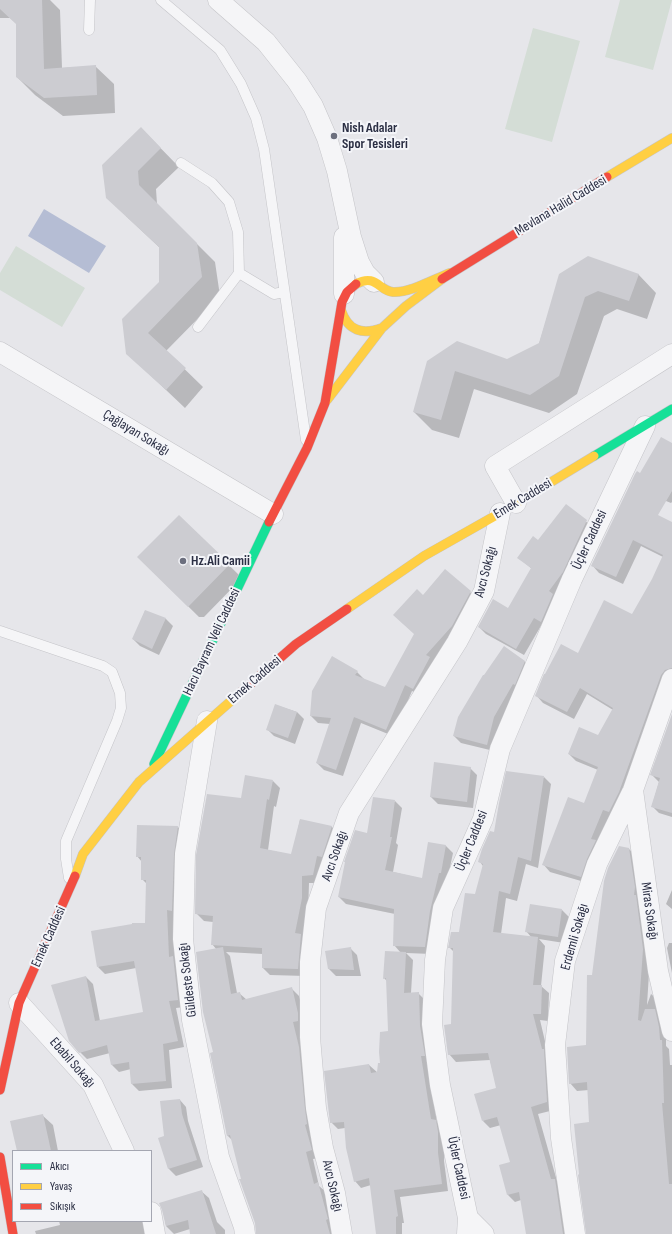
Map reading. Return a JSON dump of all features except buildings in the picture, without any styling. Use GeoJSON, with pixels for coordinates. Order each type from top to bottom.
{"type":"FeatureCollection","features":[{"type":"Feature","properties":{"kind":"street"},"geometry":{"type":"LineString","coordinates":[[218,0],[266,42],[285,64],[313,106],[327,138],[337,171],[351,237],[359,262],[365,273],[389,293],[393,305],[392,314],[385,325],[325,403]]}},
{"type":"Feature","properties":{"kind":"street","name":"Mevlana Halid Caddesi"},"geometry":{"type":"LineString","coordinates":[[385,325],[406,306],[450,273],[672,138]]}},
{"type":"Feature","properties":{"kind":"street"},"geometry":{"type":"LineString","coordinates":[[325,403],[343,302],[344,205]]}},
{"type":"Feature","properties":{"kind":"street","name":"Mevlana Halid Caddesi"},"geometry":{"type":"LineString","coordinates":[[380,285],[392,292],[415,288],[450,273]]}},
{"type":"Feature","properties":{"kind":"street"},"geometry":{"type":"LineString","coordinates":[[380,285],[365,281],[356,283],[349,288],[343,302],[346,321],[351,327],[358,331],[375,331],[385,325]]}},
{"type":"Feature","properties":{"kind":"street","name":"Çağlayan Sokağı"},"geometry":{"type":"LineString","coordinates":[[0,352],[273,514]]}},
{"type":"Feature","properties":{"kind":"street"},"geometry":{"type":"LineString","coordinates":[[508,508],[495,466],[672,354]]}},
{"type":"Feature","properties":{"kind":"street","name":"Hacı Bayram Veli Caddesi"},"geometry":{"type":"LineString","coordinates":[[150,772],[273,514],[307,448],[325,403]]}},
{"type":"Feature","properties":{"kind":"street","name":"Emek Caddesi"},"geometry":{"type":"LineString","coordinates":[[0,1090],[19,1003],[70,888],[83,854],[123,801],[150,772],[296,644],[424,556],[508,508],[672,409]]}},
{"type":"Feature","properties":{"kind":"street","name":"Üçler Caddesi"},"geometry":{"type":"LineString","coordinates":[[468,1226],[440,1085],[432,1024],[435,960],[443,908],[483,819],[500,749],[572,578],[645,426]]}},
{"type":"Feature","properties":{"kind":"street","name":"Avcı Sokağı"},"geometry":{"type":"LineString","coordinates":[[342,1234],[335,1193],[323,1148],[317,1115],[310,1045],[310,962],[316,908],[349,813],[457,642],[484,591],[508,508]]}},
{"type":"Feature","properties":{"kind":"street","name":"Erdemli Sokağı"},"geometry":{"type":"LineString","coordinates":[[575,1234],[561,1138],[555,1045],[565,961],[597,864],[633,790],[672,679]]}},
{"type":"Feature","properties":{"kind":"street","name":"Güldeste Sokağı"},"geometry":{"type":"LineString","coordinates":[[207,721],[185,854],[182,939],[192,1020],[219,1157],[244,1227],[245,1234]]}},
{"type":"Feature","properties":{"kind":"street","name":"Miras Sokağı"},"geometry":{"type":"LineString","coordinates":[[633,790],[658,971],[672,1031]]}},
{"type":"Feature","properties":{"kind":"street","name":"Ebabil Sokağı"},"geometry":{"type":"LineString","coordinates":[[19,1003],[93,1085],[124,1150]]}},
{"type":"Feature","properties":{"kind":"street"},"geometry":{"type":"LineString","coordinates":[[0,1157],[12,1234]]}},
{"type":"Feature","properties":{"kind":"street"},"geometry":{"type":"LineString","coordinates":[[152,1218],[155,1234]]}},
{"type":"Feature","properties":{"kind":"street"},"geometry":{"type":"LineString","coordinates":[[468,1226],[484,1234]]}},
{"type":"Feature","properties":{"kind":"lane"},"geometry":{"type":"LineString","coordinates":[[89,30],[90,0]]}},
{"type":"Feature","properties":{"kind":"lane"},"geometry":{"type":"LineString","coordinates":[[161,0],[220,50],[241,84],[256,118],[264,149],[307,448]]}},
{"type":"Feature","properties":{"kind":"lane"},"geometry":{"type":"LineString","coordinates":[[181,163],[212,183],[229,202],[238,232],[239,273],[198,327]]}},
{"type":"Feature","properties":{"kind":"lane"},"geometry":{"type":"LineString","coordinates":[[239,273],[274,294],[284,292]]}},
{"type":"Feature","properties":{"kind":"lane"},"geometry":{"type":"LineString","coordinates":[[0,631],[103,666],[112,672],[120,693],[121,708],[117,721],[66,841],[66,859],[70,888]]}},
{"type":"Feature","properties":{"kind":"shaded area"},"geometry":{"type":"Polygon","coordinates":[[[620,0],[672,0],[653,70],[605,57],[620,0]]]}},
{"type":"Feature","properties":{"kind":"shaded area"},"geometry":{"type":"Polygon","coordinates":[[[533,28],[580,41],[552,142],[505,129],[533,28]]]}},
{"type":"Feature","properties":{"kind":"shaded area"},"geometry":{"type":"Polygon","coordinates":[[[16,246],[85,288],[62,327],[0,290],[0,273],[16,246]]]}},
{"type":"Feature","properties":{"kind":"water"},"geometry":{"type":"Polygon","coordinates":[[[44,209],[106,246],[89,273],[28,236],[44,209]]]}},
{"type":"Feature","properties":{"kind":"traffic: fast"},"geometry":{"type":"LineString","coordinates":[[594,456],[672,409]]}},
{"type":"Feature","properties":{"kind":"traffic: fast"},"geometry":{"type":"LineString","coordinates":[[154,764],[269,522]]}},
{"type":"Feature","properties":{"kind":"traffic: slow"},"geometry":{"type":"LineString","coordinates":[[607,177],[672,138]]}},
{"type":"Feature","properties":{"kind":"traffic: slow"},"geometry":{"type":"LineString","coordinates":[[356,284],[368,280],[373,281],[388,291],[400,292],[414,288],[450,273]]}},
{"type":"Feature","properties":{"kind":"traffic: slow"},"geometry":{"type":"LineString","coordinates":[[327,400],[382,328],[406,306],[442,279]]}},
{"type":"Feature","properties":{"kind":"traffic: slow"},"geometry":{"type":"LineString","coordinates":[[341,310],[348,323],[357,330],[368,331],[382,328]]}},
{"type":"Feature","properties":{"kind":"traffic: slow"},"geometry":{"type":"LineString","coordinates":[[347,609],[424,556],[500,513],[594,456]]}},
{"type":"Feature","properties":{"kind":"traffic: slow"},"geometry":{"type":"LineString","coordinates":[[75,876],[83,854],[139,782],[240,693]]}},
{"type":"Feature","properties":{"kind":"traffic: jam"},"geometry":{"type":"LineString","coordinates":[[442,279],[607,177]]}},
{"type":"Feature","properties":{"kind":"traffic: jam"},"geometry":{"type":"LineString","coordinates":[[269,522],[307,448],[325,403],[342,302],[347,292],[356,284]]}},
{"type":"Feature","properties":{"kind":"traffic: jam"},"geometry":{"type":"LineString","coordinates":[[240,693],[296,644],[347,609]]}},
{"type":"Feature","properties":{"kind":"traffic: jam"},"geometry":{"type":"LineString","coordinates":[[0,1090],[19,1003],[75,876]]}},
{"type":"Feature","properties":{"kind":"traffic: jam"},"geometry":{"type":"LineString","coordinates":[[0,1157],[13,1234]]}},
{"type":"Feature","properties":{"kind":"place","name":"Nish Adalar Spor Tesisleri"},"geometry":{"type":"Point","coordinates":[334,136]}},
{"type":"Feature","properties":{"kind":"place","name":"Hz.Ali Camii"},"geometry":{"type":"Point","coordinates":[183,561]}}]}
